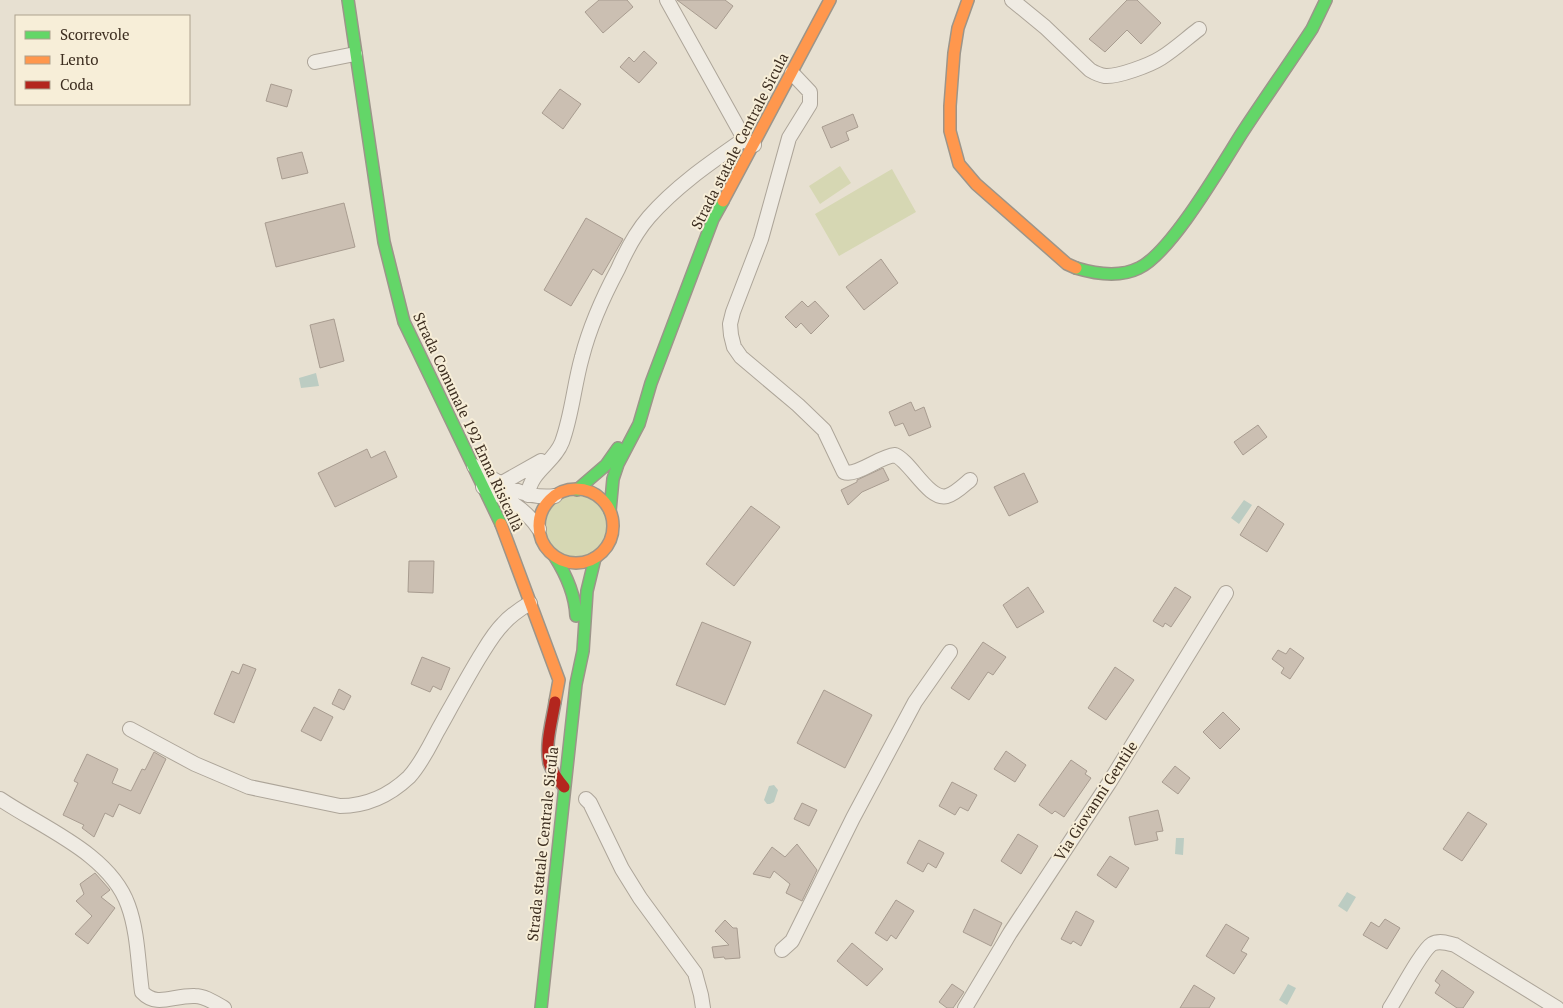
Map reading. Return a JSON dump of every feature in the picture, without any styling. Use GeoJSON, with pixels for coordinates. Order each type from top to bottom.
{"type":"FeatureCollection","features":[{"type":"Feature","properties":{"kind":"street","name":"Strada Comunale 192 Enna Risicallà"},"geometry":{"type":"LineString","coordinates":[[348,0],[384,242],[404,322],[501,525],[559,680],[549,741],[549,762],[555,776],[564,788]]}},
{"type":"Feature","properties":{"kind":"street"},"geometry":{"type":"LineString","coordinates":[[528,495],[529,486],[534,476],[561,444],[579,366],[590,329],[628,248],[648,218],[679,187],[748,142],[741,133],[667,0]]}},
{"type":"Feature","properties":{"kind":"street","name":"Strada statale Centrale Sicula"},"geometry":{"type":"LineString","coordinates":[[610,511],[613,479],[618,464],[638,424],[651,383],[713,219],[748,142],[792,73],[830,0]]}},
{"type":"Feature","properties":{"kind":"street"},"geometry":{"type":"LineString","coordinates":[[968,0],[958,28],[950,106],[950,131],[959,164],[976,184],[1067,264],[1083,271],[1117,274],[1142,268],[1166,244],[1312,29],[1326,0]]}},
{"type":"Feature","properties":{"kind":"street"},"geometry":{"type":"LineString","coordinates":[[1012,0],[1045,27],[1090,70],[1106,76],[1112,76],[1144,66],[1161,58],[1199,29]]}},
{"type":"Feature","properties":{"kind":"street"},"geometry":{"type":"LineString","coordinates":[[315,62],[355,54]]}},
{"type":"Feature","properties":{"kind":"street"},"geometry":{"type":"LineString","coordinates":[[792,73],[810,92],[810,104],[789,138],[762,239],[733,312],[730,324],[734,347],[741,357],[798,405],[824,430],[844,472],[852,473],[887,456],[895,455],[907,463],[928,488],[941,496],[948,496],[970,480]]}},
{"type":"Feature","properties":{"kind":"street","name":"Strada statale Centrale Sicula"},"geometry":{"type":"LineString","coordinates":[[577,490],[606,465],[618,448],[651,383]]}},
{"type":"Feature","properties":{"kind":"street"},"geometry":{"type":"LineString","coordinates":[[502,484],[534,466],[561,444]]}},
{"type":"Feature","properties":{"kind":"street"},"geometry":{"type":"LineString","coordinates":[[472,464],[502,484],[528,495],[542,498],[555,496]]}},
{"type":"Feature","properties":{"kind":"street"},"geometry":{"type":"LineString","coordinates":[[483,487],[522,509],[539,529],[547,550],[565,562],[585,562],[595,558],[609,542],[612,532],[612,521],[610,511],[604,502],[587,491],[577,490],[562,492],[550,501],[541,514],[539,529]]}},
{"type":"Feature","properties":{"kind":"street","name":"Strada statale Centrale Sicula"},"geometry":{"type":"LineString","coordinates":[[555,557],[565,572],[572,590],[576,610],[576,684]]}},
{"type":"Feature","properties":{"kind":"street","name":"Strada statale Centrale Sicula"},"geometry":{"type":"LineString","coordinates":[[541,1008],[576,684],[584,647],[584,611],[587,582],[595,558]]}},
{"type":"Feature","properties":{"kind":"street","name":"Via Giovanni Gentile"},"geometry":{"type":"LineString","coordinates":[[965,1008],[1010,933],[1109,783],[1226,593]]}},
{"type":"Feature","properties":{"kind":"street"},"geometry":{"type":"LineString","coordinates":[[130,729],[195,764],[249,787],[340,806],[354,806],[370,802],[390,792],[409,777],[422,760],[462,686],[491,639],[515,612],[530,603]]}},
{"type":"Feature","properties":{"kind":"street"},"geometry":{"type":"LineString","coordinates":[[782,950],[792,941],[914,702],[950,652]]}},
{"type":"Feature","properties":{"kind":"street"},"geometry":{"type":"LineString","coordinates":[[0,799],[82,850],[100,863],[117,882],[128,904],[132,918],[142,992],[153,1006],[182,997],[194,996],[203,997],[224,1008]]}},
{"type":"Feature","properties":{"kind":"street"},"geometry":{"type":"LineString","coordinates":[[586,799],[590,803],[622,869],[640,898],[695,973],[704,1008]]}},
{"type":"Feature","properties":{"kind":"street"},"geometry":{"type":"LineString","coordinates":[[1390,1008],[1424,952],[1433,944],[1447,942],[1456,945],[1557,1008]]}},
{"type":"Feature","properties":{"kind":"green space"},"geometry":{"type":"Polygon","coordinates":[[[840,166],[851,183],[820,204],[809,186],[840,166]]]}},
{"type":"Feature","properties":{"kind":"green space"},"geometry":{"type":"Polygon","coordinates":[[[892,169],[916,212],[839,256],[815,214],[892,169]]]}},
{"type":"Feature","properties":{"kind":"green space"},"geometry":{"type":"Polygon","coordinates":[[[570,496],[582,496],[598,505],[605,515],[607,527],[605,539],[598,549],[582,558],[570,558],[559,553],[550,544],[545,533],[545,521],[550,510],[559,501],[570,496]]]}},
{"type":"Feature","properties":{"kind":"shaded area"},"geometry":{"type":"Polygon","coordinates":[[[316,373],[319,386],[301,388],[299,378],[316,373]]]}},
{"type":"Feature","properties":{"kind":"shaded area"},"geometry":{"type":"Polygon","coordinates":[[[1244,500],[1252,505],[1239,524],[1231,518],[1244,500]]]}},
{"type":"Feature","properties":{"kind":"shaded area"},"geometry":{"type":"Polygon","coordinates":[[[774,785],[778,790],[774,802],[767,804],[764,800],[769,786],[774,785]]]}},
{"type":"Feature","properties":{"kind":"shaded area"},"geometry":{"type":"Polygon","coordinates":[[[1176,838],[1184,838],[1183,855],[1175,854],[1176,838]]]}},
{"type":"Feature","properties":{"kind":"shaded area"},"geometry":{"type":"Polygon","coordinates":[[[1347,892],[1356,897],[1347,912],[1338,906],[1347,892]]]}},
{"type":"Feature","properties":{"kind":"shaded area"},"geometry":{"type":"Polygon","coordinates":[[[1288,984],[1296,988],[1287,1005],[1279,1000],[1288,984]]]}},
{"type":"Feature","properties":{"kind":"building"},"geometry":{"type":"Polygon","coordinates":[[[599,0],[627,0],[633,7],[603,33],[585,12],[599,0]]]}},
{"type":"Feature","properties":{"kind":"building"},"geometry":{"type":"Polygon","coordinates":[[[677,0],[725,0],[733,6],[716,29],[677,0]]]}},
{"type":"Feature","properties":{"kind":"building"},"geometry":{"type":"Polygon","coordinates":[[[1127,0],[1137,0],[1161,23],[1141,44],[1127,30],[1105,52],[1089,39],[1127,0]]]}},
{"type":"Feature","properties":{"kind":"building"},"geometry":{"type":"Polygon","coordinates":[[[644,51],[657,63],[639,83],[620,67],[629,57],[634,62],[644,51]]]}},
{"type":"Feature","properties":{"kind":"building"},"geometry":{"type":"Polygon","coordinates":[[[271,84],[292,90],[287,107],[266,101],[271,84]]]}},
{"type":"Feature","properties":{"kind":"building"},"geometry":{"type":"Polygon","coordinates":[[[560,89],[581,104],[563,129],[542,113],[560,89]]]}},
{"type":"Feature","properties":{"kind":"building"},"geometry":{"type":"Polygon","coordinates":[[[853,114],[858,127],[846,132],[849,140],[831,148],[822,127],[853,114]]]}},
{"type":"Feature","properties":{"kind":"building"},"geometry":{"type":"Polygon","coordinates":[[[302,152],[308,173],[282,179],[277,158],[302,152]]]}},
{"type":"Feature","properties":{"kind":"building"},"geometry":{"type":"Polygon","coordinates":[[[344,203],[355,247],[276,267],[265,223],[344,203]]]}},
{"type":"Feature","properties":{"kind":"building"},"geometry":{"type":"Polygon","coordinates":[[[586,218],[623,239],[602,275],[593,269],[571,306],[544,290],[586,218]]]}},
{"type":"Feature","properties":{"kind":"building"},"geometry":{"type":"Polygon","coordinates":[[[881,259],[898,283],[864,310],[846,287],[881,259]]]}},
{"type":"Feature","properties":{"kind":"building"},"geometry":{"type":"Polygon","coordinates":[[[802,301],[808,307],[815,301],[829,316],[811,334],[801,323],[796,328],[785,317],[802,301]]]}},
{"type":"Feature","properties":{"kind":"building"},"geometry":{"type":"Polygon","coordinates":[[[334,319],[344,361],[320,368],[310,325],[334,319]]]}},
{"type":"Feature","properties":{"kind":"building"},"geometry":{"type":"Polygon","coordinates":[[[911,402],[915,411],[924,407],[931,427],[909,436],[903,423],[895,426],[889,412],[911,402]]]}},
{"type":"Feature","properties":{"kind":"building"},"geometry":{"type":"Polygon","coordinates":[[[1258,425],[1267,437],[1243,455],[1234,442],[1258,425]]]}},
{"type":"Feature","properties":{"kind":"building"},"geometry":{"type":"Polygon","coordinates":[[[367,449],[371,458],[385,451],[397,477],[335,507],[318,473],[367,449]]]}},
{"type":"Feature","properties":{"kind":"building"},"geometry":{"type":"Polygon","coordinates":[[[883,468],[889,480],[862,492],[848,505],[841,490],[883,468]]]}},
{"type":"Feature","properties":{"kind":"building"},"geometry":{"type":"Polygon","coordinates":[[[1024,473],[1038,502],[1009,516],[994,487],[1024,473]]]}},
{"type":"Feature","properties":{"kind":"building"},"geometry":{"type":"Polygon","coordinates":[[[751,506],[780,527],[734,586],[706,564],[751,506]]]}},
{"type":"Feature","properties":{"kind":"building"},"geometry":{"type":"Polygon","coordinates":[[[1258,506],[1284,524],[1267,552],[1240,535],[1258,506]]]}},
{"type":"Feature","properties":{"kind":"building"},"geometry":{"type":"Polygon","coordinates":[[[409,561],[434,561],[433,593],[408,592],[409,561]]]}},
{"type":"Feature","properties":{"kind":"building"},"geometry":{"type":"Polygon","coordinates":[[[1028,587],[1044,612],[1017,628],[1003,605],[1028,587]]]}},
{"type":"Feature","properties":{"kind":"building"},"geometry":{"type":"Polygon","coordinates":[[[1175,587],[1191,597],[1171,627],[1165,623],[1163,627],[1153,621],[1175,587]]]}},
{"type":"Feature","properties":{"kind":"building"},"geometry":{"type":"Polygon","coordinates":[[[702,622],[751,642],[725,705],[676,685],[702,622]]]}},
{"type":"Feature","properties":{"kind":"building"},"geometry":{"type":"Polygon","coordinates":[[[983,642],[1006,657],[993,675],[988,672],[969,700],[951,688],[983,642]]]}},
{"type":"Feature","properties":{"kind":"building"},"geometry":{"type":"Polygon","coordinates":[[[1290,648],[1304,658],[1290,679],[1281,673],[1284,668],[1272,659],[1278,650],[1286,654],[1290,648]]]}},
{"type":"Feature","properties":{"kind":"building"},"geometry":{"type":"Polygon","coordinates":[[[422,657],[450,668],[441,690],[433,686],[430,692],[411,684],[422,657]]]}},
{"type":"Feature","properties":{"kind":"building"},"geometry":{"type":"Polygon","coordinates":[[[243,664],[256,669],[234,723],[214,714],[232,671],[239,674],[243,664]]]}},
{"type":"Feature","properties":{"kind":"building"},"geometry":{"type":"Polygon","coordinates":[[[1115,667],[1134,680],[1106,720],[1088,708],[1115,667]]]}},
{"type":"Feature","properties":{"kind":"building"},"geometry":{"type":"Polygon","coordinates":[[[339,689],[351,696],[344,710],[332,704],[339,689]]]}},
{"type":"Feature","properties":{"kind":"building"},"geometry":{"type":"Polygon","coordinates":[[[824,690],[872,715],[845,768],[797,743],[824,690]]]}},
{"type":"Feature","properties":{"kind":"building"},"geometry":{"type":"Polygon","coordinates":[[[314,707],[333,717],[321,741],[301,731],[314,707]]]}},
{"type":"Feature","properties":{"kind":"building"},"geometry":{"type":"Polygon","coordinates":[[[1223,712],[1240,729],[1220,749],[1203,732],[1223,712]]]}},
{"type":"Feature","properties":{"kind":"building"},"geometry":{"type":"Polygon","coordinates":[[[1006,751],[1026,765],[1015,782],[994,769],[1006,751]]]}},
{"type":"Feature","properties":{"kind":"building"},"geometry":{"type":"Polygon","coordinates":[[[154,752],[166,759],[140,814],[119,804],[113,817],[105,813],[94,837],[82,828],[84,825],[63,815],[78,783],[74,781],[87,754],[118,769],[112,783],[131,791],[142,769],[145,770],[154,752]]]}},
{"type":"Feature","properties":{"kind":"building"},"geometry":{"type":"Polygon","coordinates":[[[1071,760],[1087,771],[1085,774],[1091,778],[1064,817],[1055,811],[1052,814],[1039,805],[1071,760]]]}},
{"type":"Feature","properties":{"kind":"building"},"geometry":{"type":"Polygon","coordinates":[[[1175,766],[1190,778],[1178,794],[1162,782],[1175,766]]]}},
{"type":"Feature","properties":{"kind":"building"},"geometry":{"type":"Polygon","coordinates":[[[952,782],[977,795],[968,811],[960,807],[955,815],[939,806],[952,782]]]}},
{"type":"Feature","properties":{"kind":"building"},"geometry":{"type":"Polygon","coordinates":[[[802,803],[817,810],[809,826],[794,819],[802,803]]]}},
{"type":"Feature","properties":{"kind":"building"},"geometry":{"type":"Polygon","coordinates":[[[1158,810],[1163,831],[1156,832],[1158,840],[1135,845],[1129,817],[1158,810]]]}},
{"type":"Feature","properties":{"kind":"building"},"geometry":{"type":"Polygon","coordinates":[[[1468,812],[1487,824],[1462,861],[1443,849],[1468,812]]]}},
{"type":"Feature","properties":{"kind":"building"},"geometry":{"type":"Polygon","coordinates":[[[1018,834],[1038,846],[1021,874],[1001,861],[1018,834]]]}},
{"type":"Feature","properties":{"kind":"building"},"geometry":{"type":"Polygon","coordinates":[[[919,840],[944,853],[936,868],[928,863],[923,872],[907,863],[919,840]]]}},
{"type":"Feature","properties":{"kind":"building"},"geometry":{"type":"Polygon","coordinates":[[[797,844],[817,870],[802,901],[786,893],[790,884],[774,871],[770,878],[753,874],[772,847],[785,857],[797,844]]]}},
{"type":"Feature","properties":{"kind":"building"},"geometry":{"type":"Polygon","coordinates":[[[1110,856],[1129,868],[1116,888],[1097,875],[1110,856]]]}},
{"type":"Feature","properties":{"kind":"building"},"geometry":{"type":"Polygon","coordinates":[[[95,873],[110,890],[101,897],[115,908],[88,944],[75,934],[92,916],[76,901],[84,894],[80,884],[95,873]]]}},
{"type":"Feature","properties":{"kind":"building"},"geometry":{"type":"Polygon","coordinates":[[[896,900],[914,911],[896,939],[891,935],[887,941],[875,933],[896,900]]]}},
{"type":"Feature","properties":{"kind":"building"},"geometry":{"type":"Polygon","coordinates":[[[974,909],[1002,923],[991,946],[963,932],[974,909]]]}},
{"type":"Feature","properties":{"kind":"building"},"geometry":{"type":"Polygon","coordinates":[[[1076,911],[1094,921],[1081,946],[1073,941],[1071,944],[1061,939],[1076,911]]]}},
{"type":"Feature","properties":{"kind":"building"},"geometry":{"type":"Polygon","coordinates":[[[1385,919],[1400,928],[1387,949],[1363,935],[1371,922],[1379,927],[1385,919]]]}},
{"type":"Feature","properties":{"kind":"building"},"geometry":{"type":"Polygon","coordinates":[[[725,920],[733,928],[737,928],[740,958],[714,958],[712,947],[729,945],[715,931],[725,920]]]}},
{"type":"Feature","properties":{"kind":"building"},"geometry":{"type":"Polygon","coordinates":[[[1226,924],[1249,938],[1241,951],[1247,954],[1234,974],[1206,956],[1226,924]]]}},
{"type":"Feature","properties":{"kind":"building"},"geometry":{"type":"Polygon","coordinates":[[[852,943],[883,969],[867,986],[837,961],[852,943]]]}},
{"type":"Feature","properties":{"kind":"building"},"geometry":{"type":"Polygon","coordinates":[[[1442,970],[1474,992],[1463,1008],[1457,1008],[1435,993],[1440,985],[1435,981],[1442,970]]]}},
{"type":"Feature","properties":{"kind":"building"},"geometry":{"type":"Polygon","coordinates":[[[952,984],[964,992],[953,1008],[947,1008],[939,1002],[952,984]]]}},
{"type":"Feature","properties":{"kind":"building"},"geometry":{"type":"Polygon","coordinates":[[[1194,985],[1215,998],[1209,1008],[1180,1008],[1194,985]]]}},
{"type":"Feature","properties":{"kind":"traffic: fast"},"geometry":{"type":"LineString","coordinates":[[348,0],[384,242],[404,322],[501,524]]}},
{"type":"Feature","properties":{"kind":"traffic: fast"},"geometry":{"type":"LineString","coordinates":[[1076,268],[1108,274],[1124,273],[1139,268],[1152,259],[1166,245],[1195,207],[1312,29],[1326,0]]}},
{"type":"Feature","properties":{"kind":"traffic: fast"},"geometry":{"type":"LineString","coordinates":[[610,511],[613,479],[618,464],[639,424],[651,383],[713,219],[723,201]]}},
{"type":"Feature","properties":{"kind":"traffic: fast"},"geometry":{"type":"LineString","coordinates":[[577,490],[606,465],[618,448]]}},
{"type":"Feature","properties":{"kind":"traffic: fast"},"geometry":{"type":"LineString","coordinates":[[555,557],[570,585],[576,616]]}},
{"type":"Feature","properties":{"kind":"traffic: fast"},"geometry":{"type":"LineString","coordinates":[[541,1008],[576,684],[583,651],[587,591],[595,558]]}},
{"type":"Feature","properties":{"kind":"traffic: slow"},"geometry":{"type":"LineString","coordinates":[[723,201],[830,0]]}},
{"type":"Feature","properties":{"kind":"traffic: slow"},"geometry":{"type":"LineString","coordinates":[[968,0],[958,28],[950,106],[950,131],[959,164],[976,184],[1067,264],[1076,268]]}},
{"type":"Feature","properties":{"kind":"traffic: slow"},"geometry":{"type":"LineString","coordinates":[[576,489],[590,492],[602,500],[610,512],[613,526],[610,540],[602,552],[590,560],[576,563],[562,560],[550,552],[542,540],[539,526],[542,512],[550,500],[562,492],[576,489]]}},
{"type":"Feature","properties":{"kind":"traffic: slow"},"geometry":{"type":"LineString","coordinates":[[501,524],[559,680],[555,702]]}},
{"type":"Feature","properties":{"kind":"traffic: jam"},"geometry":{"type":"LineString","coordinates":[[555,702],[549,732],[548,756],[552,770],[564,787]]}}]}
